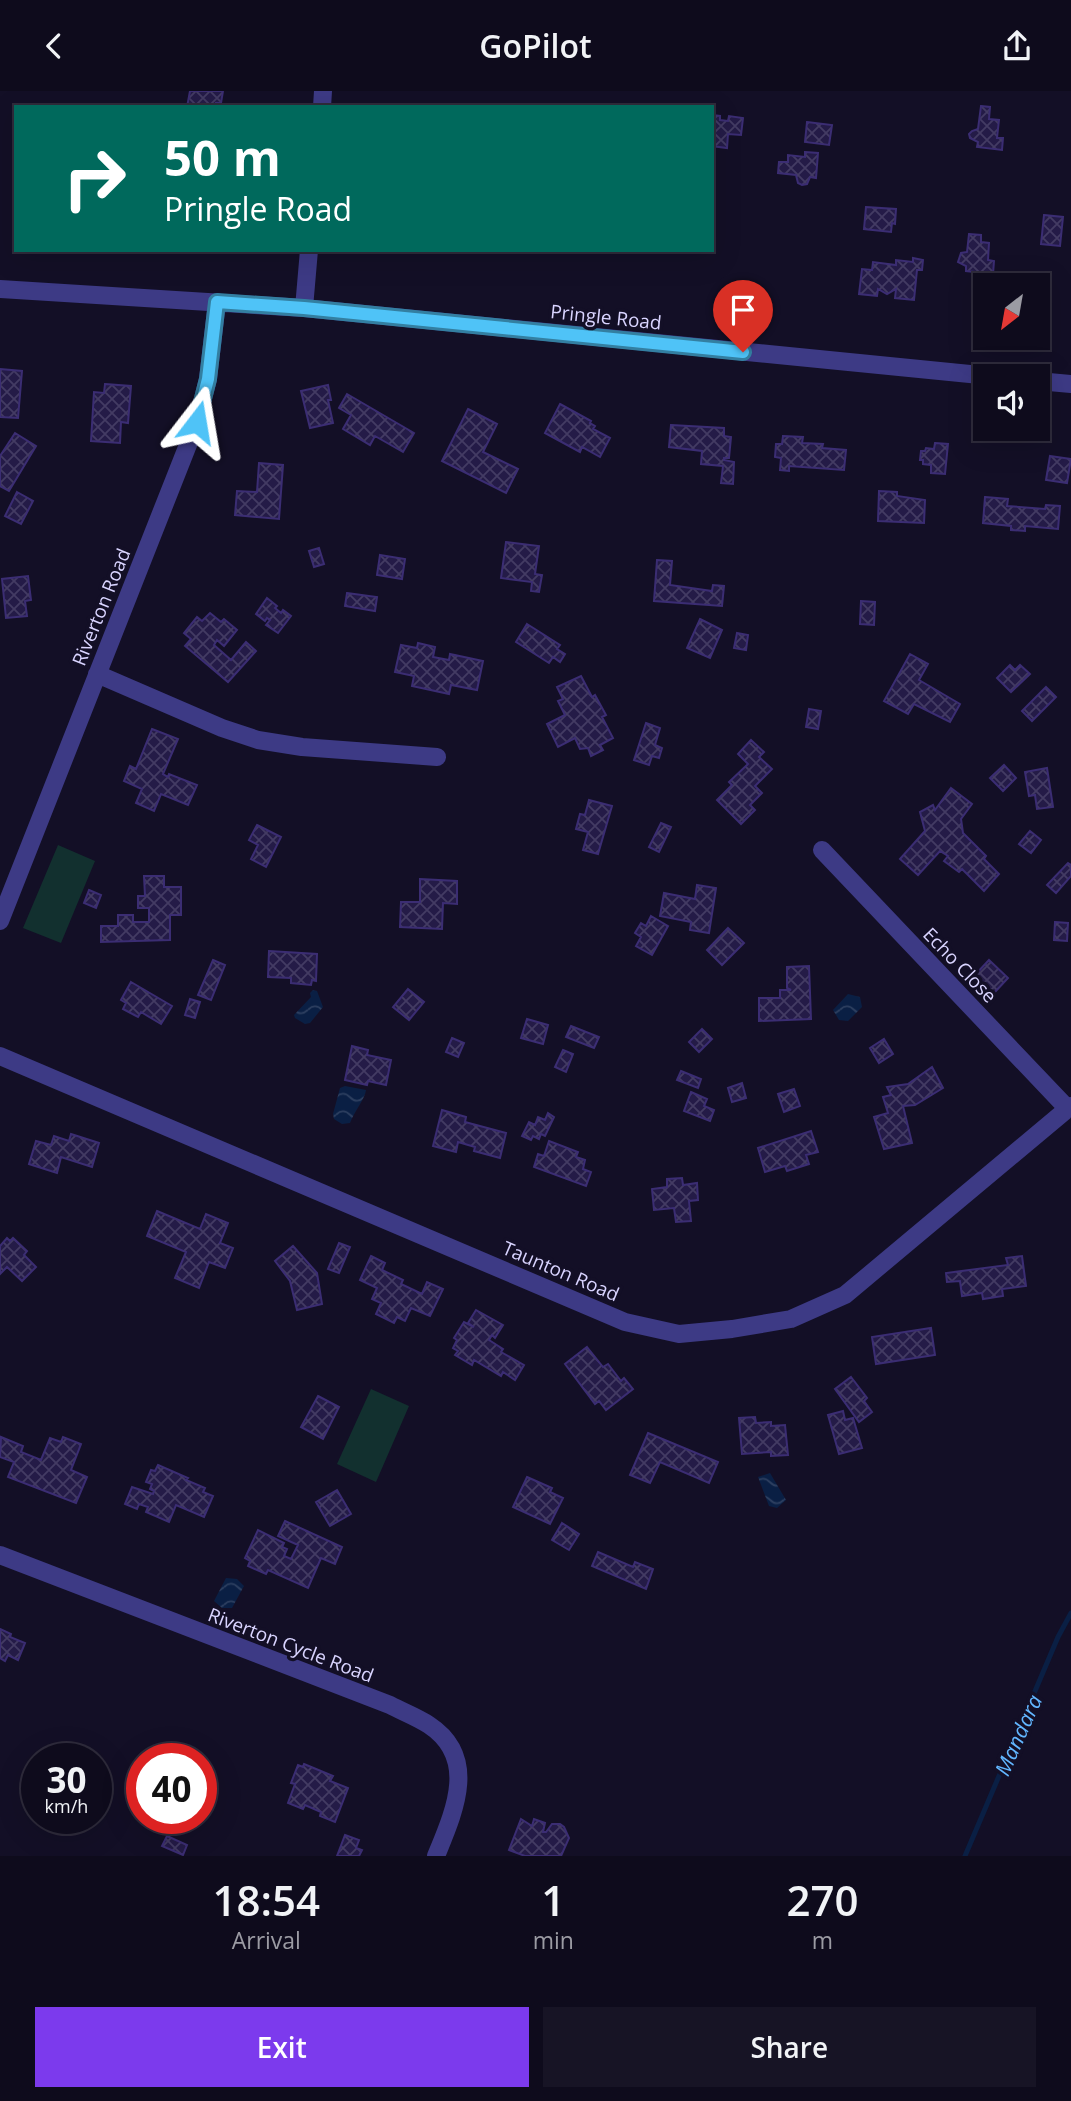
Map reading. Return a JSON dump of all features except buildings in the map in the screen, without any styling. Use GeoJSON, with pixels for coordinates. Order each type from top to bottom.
{"type":"FeatureCollection","features":[{"type":"Feature","properties":{"kind":"street"},"geometry":{"type":"LineString","coordinates":[[304,308],[309,252]]}},
{"type":"Feature","properties":{"kind":"street","name":"Pringle Road"},"geometry":{"type":"LineString","coordinates":[[0,289],[304,308],[973,374]]}},
{"type":"Feature","properties":{"kind":"street","name":"Riverton Road"},"geometry":{"type":"LineString","coordinates":[[0,921],[197,422],[208,379],[217,302]]}},
{"type":"Feature","properties":{"kind":"street"},"geometry":{"type":"LineString","coordinates":[[1050,382],[1071,384]]}},
{"type":"Feature","properties":{"kind":"street"},"geometry":{"type":"LineString","coordinates":[[97,674],[222,728],[258,740],[302,747],[437,757]]}},
{"type":"Feature","properties":{"kind":"street","name":"Echo Close"},"geometry":{"type":"LineString","coordinates":[[822,850],[1069,1107]]}},
{"type":"Feature","properties":{"kind":"street","name":"Taunton Road"},"geometry":{"type":"LineString","coordinates":[[0,1056],[625,1322],[679,1333],[732,1329],[791,1319],[845,1295],[1069,1107]]}},
{"type":"Feature","properties":{"kind":"street","name":"Riverton Cycle Road"},"geometry":{"type":"LineString","coordinates":[[0,1555],[390,1705],[429,1725],[450,1744],[460,1773],[456,1804],[436,1856]]}},
{"type":"Feature","properties":{"kind":"green space"},"geometry":{"type":"Polygon","coordinates":[[[58,845],[95,861],[61,943],[23,928],[58,845]]]}},
{"type":"Feature","properties":{"kind":"green space"},"geometry":{"type":"Polygon","coordinates":[[[371,1389],[409,1406],[376,1482],[337,1464],[371,1389]]]}},
{"type":"Feature","properties":{"kind":"water"},"geometry":{"type":"Polygon","coordinates":[[[313,990],[317,991],[323,1007],[310,1023],[305,1024],[294,1015],[311,997],[313,990]]]}},
{"type":"Feature","properties":{"kind":"water"},"geometry":{"type":"Polygon","coordinates":[[[848,994],[860,997],[862,1007],[848,1021],[839,1020],[833,1010],[848,994]]]}},
{"type":"Feature","properties":{"kind":"water"},"geometry":{"type":"Polygon","coordinates":[[[345,1086],[366,1090],[350,1123],[342,1124],[334,1119],[333,1114],[340,1088],[345,1086]]]}},
{"type":"Feature","properties":{"kind":"water"},"geometry":{"type":"Polygon","coordinates":[[[770,1473],[786,1500],[777,1508],[769,1506],[758,1477],[770,1473]]]}},
{"type":"Feature","properties":{"kind":"water"},"geometry":{"type":"Polygon","coordinates":[[[226,1578],[237,1579],[244,1586],[232,1608],[222,1608],[214,1601],[226,1578]]]}},
{"type":"Feature","properties":{"kind":"waterway","name":"Mandara"},"geometry":{"type":"LineString","coordinates":[[965,1856],[1058,1637],[1071,1613]]}},
{"type":"Feature","properties":{"kind":"route"},"geometry":{"type":"LineString","coordinates":[[197,422],[208,379],[217,302],[304,308],[743,352]]}}]}
